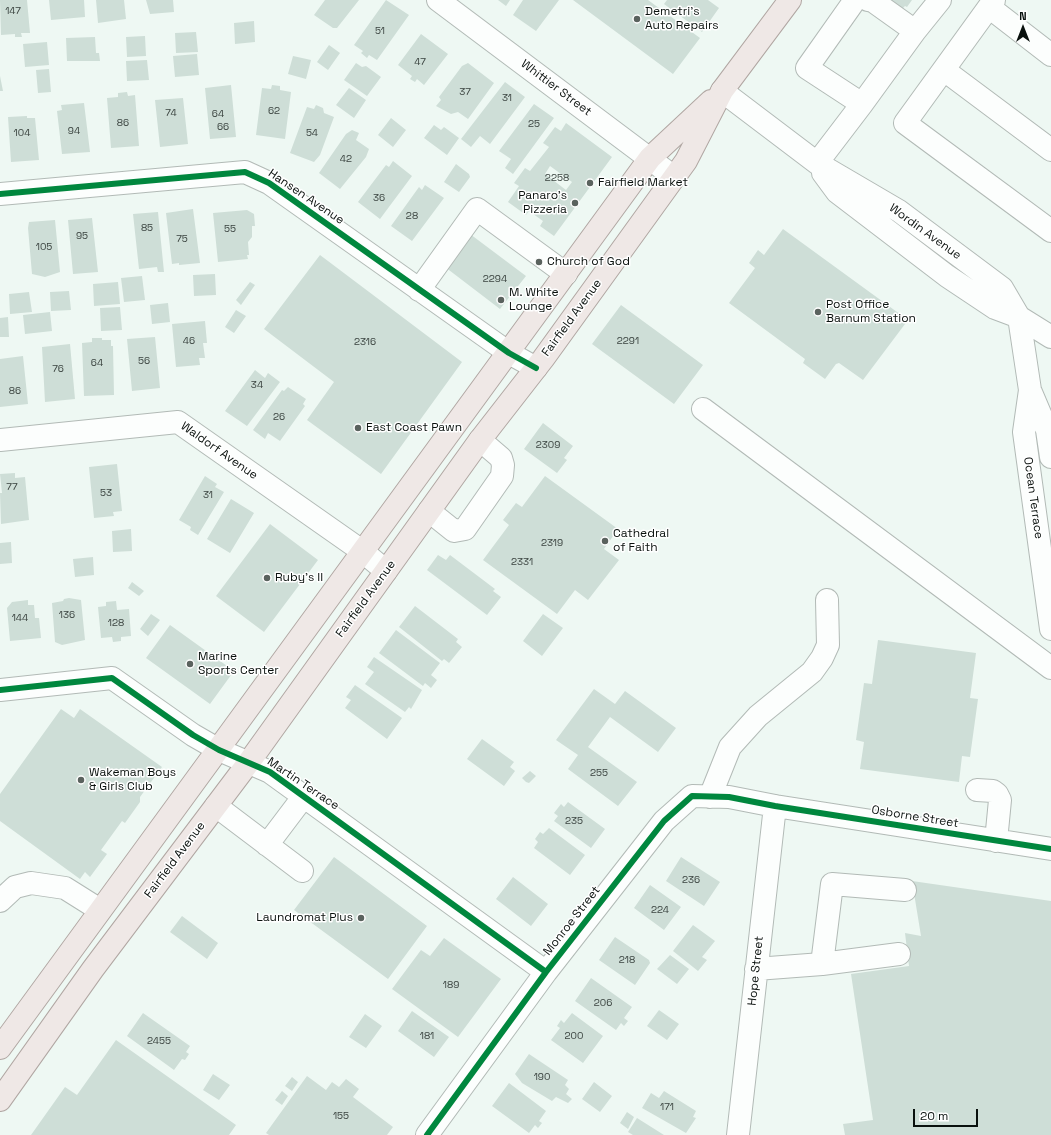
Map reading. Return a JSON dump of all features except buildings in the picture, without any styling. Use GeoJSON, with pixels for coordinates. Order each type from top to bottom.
{"type":"FeatureCollection","features":[{"type":"Feature","properties":{"kind":"main road","name":"Fairfield Avenue"},"geometry":{"type":"LineString","coordinates":[[0,1100],[93,969],[249,762],[480,440],[536,368],[686,161],[722,91],[790,0]]}},
{"type":"Feature","properties":{"kind":"main road","name":"Fairfield Avenue"},"geometry":{"type":"LineString","coordinates":[[0,1048],[650,158],[722,91]]}},
{"type":"Feature","properties":{"kind":"street","name":"Whittier Street"},"geometry":{"type":"LineString","coordinates":[[438,0],[674,177]]}},
{"type":"Feature","properties":{"kind":"street"},"geometry":{"type":"LineString","coordinates":[[855,0],[807,68],[862,104]]}},
{"type":"Feature","properties":{"kind":"street"},"geometry":{"type":"LineString","coordinates":[[868,0],[873,1],[909,27]]}},
{"type":"Feature","properties":{"kind":"street"},"geometry":{"type":"LineString","coordinates":[[817,163],[862,104],[909,27],[921,0]]}},
{"type":"Feature","properties":{"kind":"street"},"geometry":{"type":"LineString","coordinates":[[909,27],[940,0]]}},
{"type":"Feature","properties":{"kind":"street"},"geometry":{"type":"LineString","coordinates":[[1051,55],[991,3],[905,123],[1051,231]]}},
{"type":"Feature","properties":{"kind":"street"},"geometry":{"type":"LineString","coordinates":[[944,70],[1051,150]]}},
{"type":"Feature","properties":{"kind":"street","name":"Wordin Avenue"},"geometry":{"type":"LineString","coordinates":[[722,91],[817,163],[837,192],[947,276],[995,308],[1048,328]]}},
{"type":"Feature","properties":{"kind":"street","name":"Hansen Avenue"},"geometry":{"type":"LineString","coordinates":[[0,194],[245,172],[269,184],[508,353],[536,368]]}},
{"type":"Feature","properties":{"kind":"street"},"geometry":{"type":"LineString","coordinates":[[419,290],[477,209],[566,274]]}},
{"type":"Feature","properties":{"kind":"street","name":"Ocean Terrace"},"geometry":{"type":"LineString","coordinates":[[1019,317],[1030,390],[1047,430],[1051,457]]}},
{"type":"Feature","properties":{"kind":"street","name":"Ocean Terrace"},"geometry":{"type":"LineString","coordinates":[[1030,390],[1024,432],[1051,629]]}},
{"type":"Feature","properties":{"kind":"street"},"geometry":{"type":"LineString","coordinates":[[703,409],[1051,668]]}},
{"type":"Feature","properties":{"kind":"street","name":"Waldorf Avenue"},"geometry":{"type":"LineString","coordinates":[[0,440],[178,422],[362,551],[386,571]]}},
{"type":"Feature","properties":{"kind":"street"},"geometry":{"type":"LineString","coordinates":[[429,511],[454,531],[465,530],[502,476],[503,465],[501,458],[480,440]]}},
{"type":"Feature","properties":{"kind":"street"},"geometry":{"type":"LineString","coordinates":[[710,797],[730,747],[758,716],[812,672],[822,658],[828,645],[827,600]]}},
{"type":"Feature","properties":{"kind":"street","name":"Martin Terrace"},"geometry":{"type":"LineString","coordinates":[[0,690],[112,678],[193,735],[219,750],[270,772],[546,972]]}},
{"type":"Feature","properties":{"kind":"street"},"geometry":{"type":"LineString","coordinates":[[977,790],[993,791],[997,794],[1000,800],[996,841]]}},
{"type":"Feature","properties":{"kind":"street"},"geometry":{"type":"LineString","coordinates":[[267,845],[304,796]]}},
{"type":"Feature","properties":{"kind":"street","name":"Monroe Street"},"geometry":{"type":"LineString","coordinates":[[427,1135],[546,972],[664,821],[692,796],[729,797],[775,806]]}},
{"type":"Feature","properties":{"kind":"street"},"geometry":{"type":"LineString","coordinates":[[216,806],[302,871]]}},
{"type":"Feature","properties":{"kind":"street","name":"Osborne Street"},"geometry":{"type":"LineString","coordinates":[[775,806],[1051,849]]}},
{"type":"Feature","properties":{"kind":"street","name":"Hope Street"},"geometry":{"type":"LineString","coordinates":[[738,1135],[775,806]]}},
{"type":"Feature","properties":{"kind":"street"},"geometry":{"type":"LineString","coordinates":[[0,901],[15,887],[31,883],[65,888],[100,910]]}},
{"type":"Feature","properties":{"kind":"street"},"geometry":{"type":"LineString","coordinates":[[822,964],[832,884],[904,890]]}},
{"type":"Feature","properties":{"kind":"street"},"geometry":{"type":"LineString","coordinates":[[756,969],[822,964],[899,954]]}},
{"type":"Feature","properties":{"kind":"cycle path"},"geometry":{"type":"LineString","coordinates":[[0,194],[245,172],[269,183],[509,353],[536,368]]}},
{"type":"Feature","properties":{"kind":"cycle path"},"geometry":{"type":"LineString","coordinates":[[0,690],[112,678],[193,735],[219,750],[270,772],[546,972]]}},
{"type":"Feature","properties":{"kind":"cycle path"},"geometry":{"type":"LineString","coordinates":[[427,1135],[546,972],[664,821],[692,796],[729,797],[775,806],[1051,849]]}},
{"type":"Feature","properties":{"kind":"place","name":"Demetri's Auto Repairs"},"geometry":{"type":"Point","coordinates":[637,19]}},
{"type":"Feature","properties":{"kind":"place","name":"Fairfield Market"},"geometry":{"type":"Point","coordinates":[590,183]}},
{"type":"Feature","properties":{"kind":"place","name":"Panaro's Pizzeria"},"geometry":{"type":"Point","coordinates":[575,203]}},
{"type":"Feature","properties":{"kind":"place","name":"Church of God"},"geometry":{"type":"Point","coordinates":[539,262]}},
{"type":"Feature","properties":{"kind":"place","name":"M. White Lounge"},"geometry":{"type":"Point","coordinates":[501,300]}},
{"type":"Feature","properties":{"kind":"place","name":"Post Office Barnum Station"},"geometry":{"type":"Point","coordinates":[818,312]}},
{"type":"Feature","properties":{"kind":"place","name":"East Coast Pawn"},"geometry":{"type":"Point","coordinates":[358,428]}},
{"type":"Feature","properties":{"kind":"place","name":"Cathedral of Faith"},"geometry":{"type":"Point","coordinates":[605,541]}},
{"type":"Feature","properties":{"kind":"place","name":"Ruby's II"},"geometry":{"type":"Point","coordinates":[267,578]}},
{"type":"Feature","properties":{"kind":"place","name":"Marine Sports Center"},"geometry":{"type":"Point","coordinates":[190,664]}},
{"type":"Feature","properties":{"kind":"place","name":"Wakeman Boys & Girls Club"},"geometry":{"type":"Point","coordinates":[81,780]}},
{"type":"Feature","properties":{"kind":"place","name":"Laundromat Plus"},"geometry":{"type":"Point","coordinates":[361,918]}}]}
